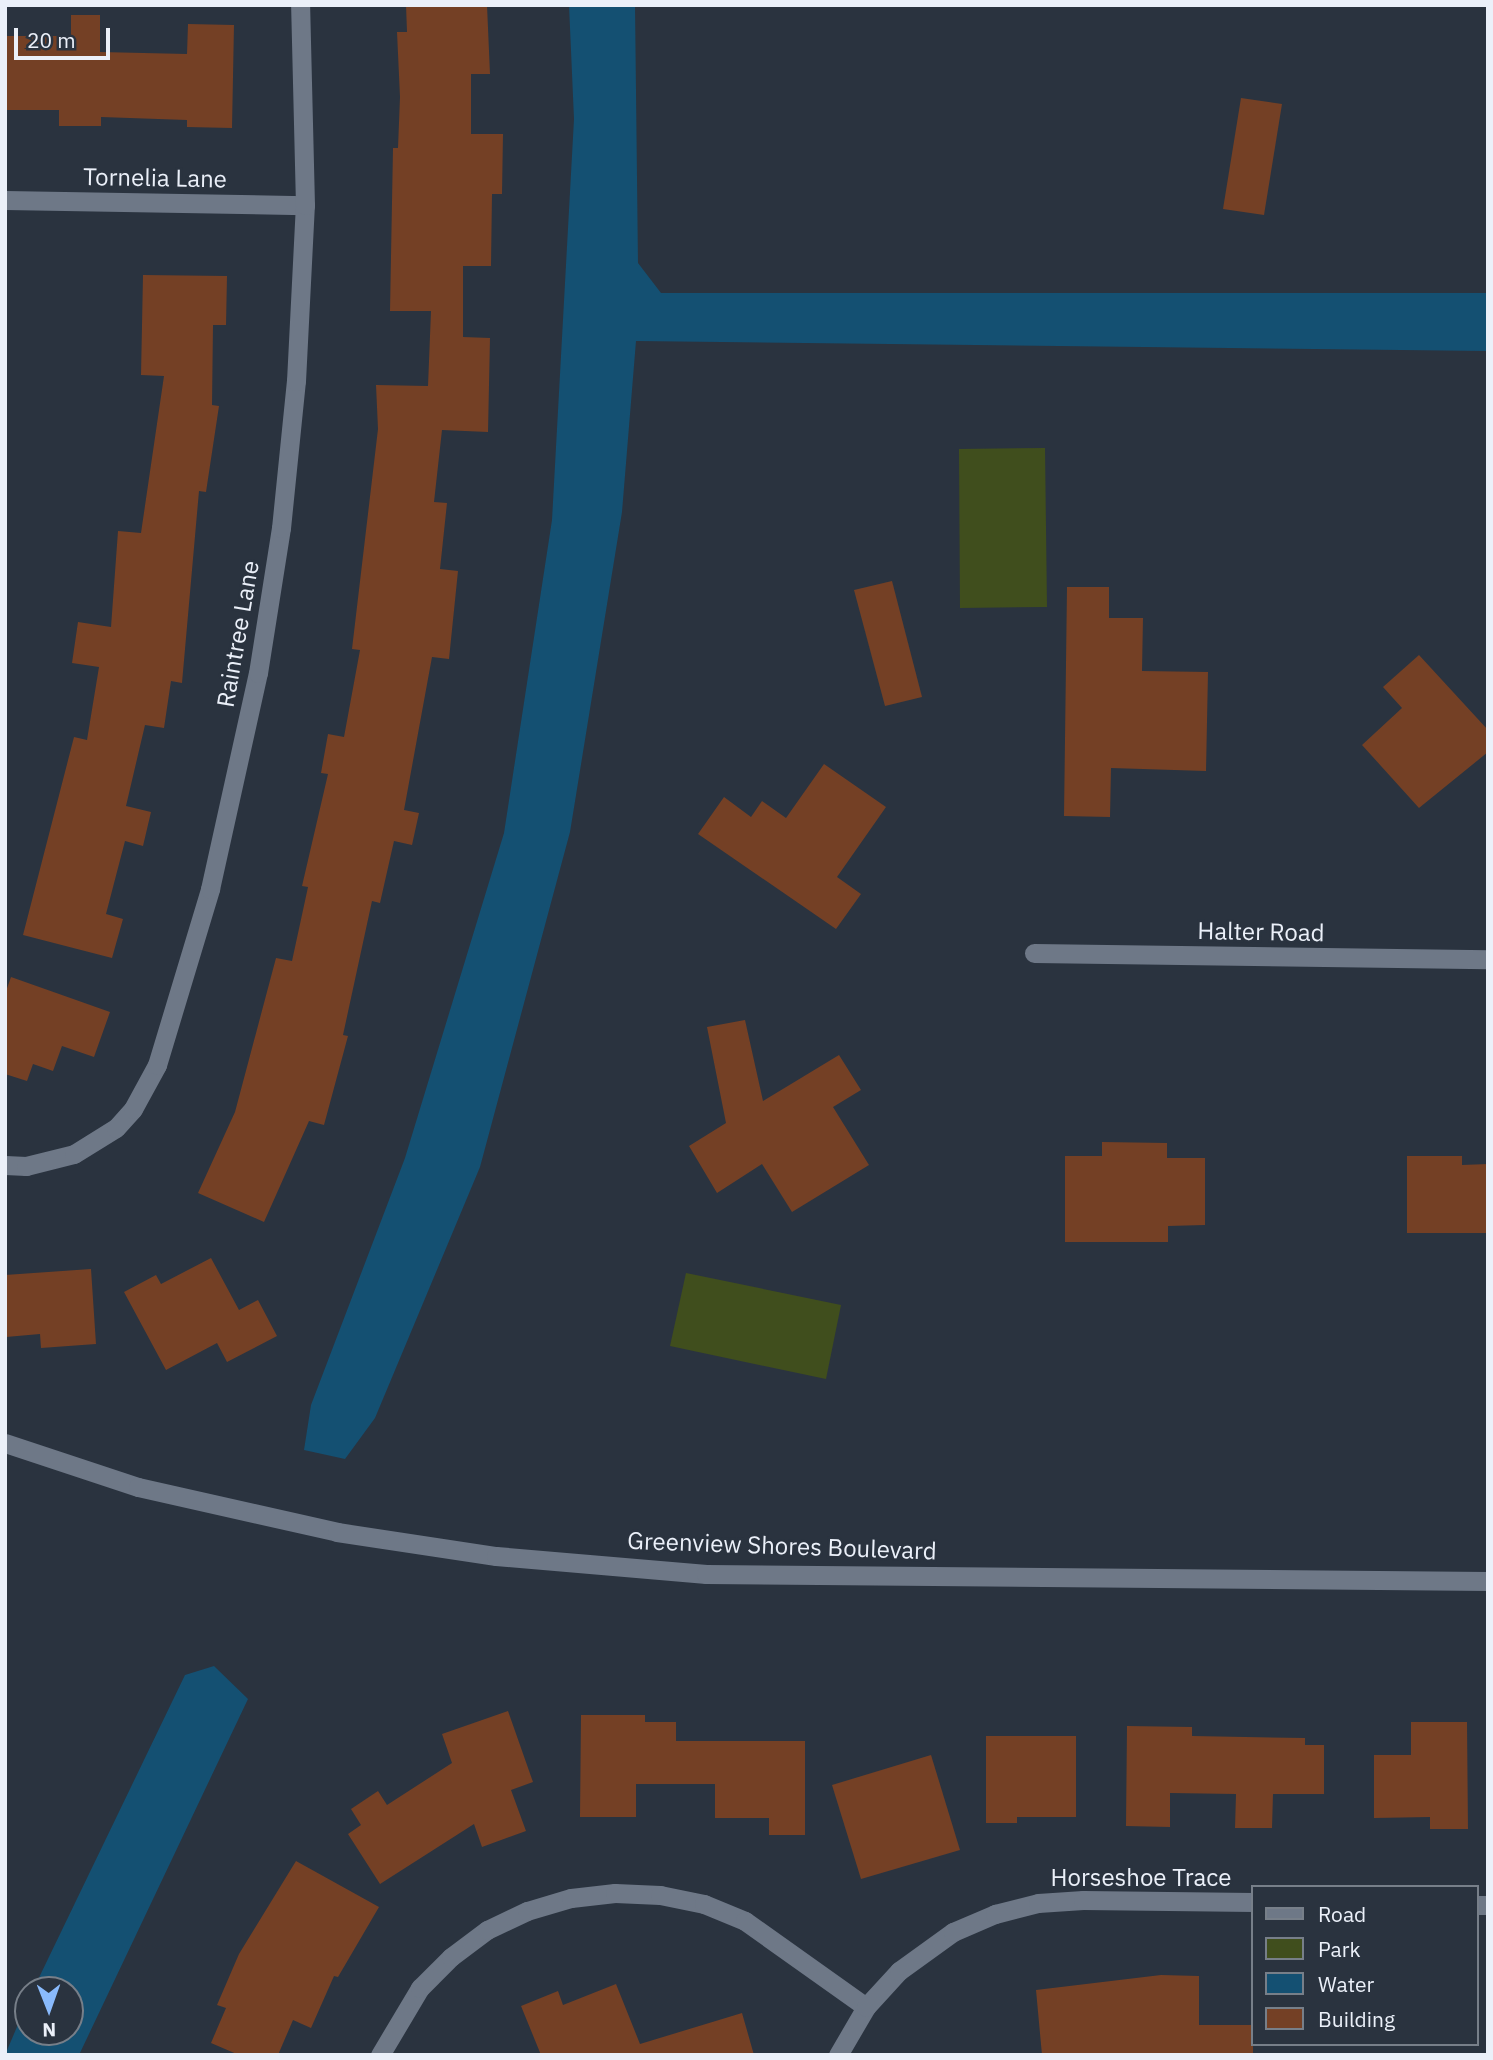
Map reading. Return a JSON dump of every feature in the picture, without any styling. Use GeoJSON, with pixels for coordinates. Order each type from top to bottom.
{"type":"FeatureCollection","features":[{"type":"Feature","properties":{"kind":"street","name":"Raintree Lane"},"geometry":{"type":"LineString","coordinates":[[5,1165],[50,1162],[96,1143],[133,1109],[157,1065],[213,877],[258,673],[281,528],[296,381],[305,205],[300,5]]}},
{"type":"Feature","properties":{"kind":"street","name":"Tornelia Lane"},"geometry":{"type":"LineString","coordinates":[[5,200],[305,205]]}},
{"type":"Feature","properties":{"kind":"street","name":"Halter Road"},"geometry":{"type":"LineString","coordinates":[[1034,954],[1488,959]]}},
{"type":"Feature","properties":{"kind":"street","name":"Greenview Shores Boulevard"},"geometry":{"type":"LineString","coordinates":[[5,1443],[138,1487],[337,1532],[496,1556],[706,1574],[1488,1581]]}},
{"type":"Feature","properties":{"kind":"street"},"geometry":{"type":"LineString","coordinates":[[380,2055],[420,1988],[451,1957],[487,1930],[527,1911],[571,1898],[615,1893],[693,1902],[745,1922],[866,2007]]}},
{"type":"Feature","properties":{"kind":"street","name":"Horseshoe Trace"},"geometry":{"type":"LineString","coordinates":[[838,2055],[866,2007],[916,1956],[953,1932],[995,1914],[1083,1900],[1252,1902]]}},
{"type":"Feature","properties":{"kind":"green space"},"geometry":{"type":"Polygon","coordinates":[[[1045,448],[1047,607],[960,608],[959,449],[1045,448]]]}},
{"type":"Feature","properties":{"kind":"green space"},"geometry":{"type":"Polygon","coordinates":[[[686,1273],[841,1305],[826,1379],[670,1346],[686,1273]]]}},
{"type":"Feature","properties":{"kind":"water"},"geometry":{"type":"Polygon","coordinates":[[[569,5],[635,5],[638,263],[661,293],[1488,293],[1488,351],[636,341],[622,512],[570,832],[480,1167],[375,1418],[345,1459],[304,1450],[311,1405],[405,1158],[504,833],[552,520],[574,119],[569,5]]]}},
{"type":"Feature","properties":{"kind":"water"},"geometry":{"type":"Polygon","coordinates":[[[214,1666],[248,1699],[84,2044],[84,1976],[40,1976],[185,1675],[214,1666]]]}},
{"type":"Feature","properties":{"kind":"water"},"geometry":{"type":"Polygon","coordinates":[[[14,2034],[14,2046],[83,2046],[79,2055],[5,2055],[14,2034]]]}},
{"type":"Feature","properties":{"kind":"building"},"geometry":{"type":"Polygon","coordinates":[[[406,5],[487,5],[490,74],[471,74],[471,134],[503,134],[502,194],[492,194],[491,266],[463,266],[463,337],[490,338],[488,432],[442,430],[434,502],[447,503],[440,569],[458,571],[449,659],[432,657],[404,810],[419,813],[412,845],[394,841],[380,903],[372,901],[343,1035],[348,1036],[324,1125],[309,1121],[264,1222],[198,1193],[235,1112],[276,958],[292,961],[308,887],[302,886],[328,774],[321,773],[328,734],[344,737],[360,650],[352,649],[378,429],[376,385],[428,386],[431,311],[390,311],[393,148],[398,148],[400,97],[397,32],[407,32],[406,5]]]}},
{"type":"Feature","properties":{"kind":"building"},"geometry":{"type":"Polygon","coordinates":[[[71,15],[100,15],[100,52],[187,54],[188,24],[234,25],[232,128],[187,127],[187,120],[101,117],[101,126],[59,126],[59,110],[5,110],[5,36],[71,36],[71,15]]]}},
{"type":"Feature","properties":{"kind":"building"},"geometry":{"type":"Polygon","coordinates":[[[1241,98],[1282,104],[1264,215],[1223,209],[1241,98]]]}},
{"type":"Feature","properties":{"kind":"building"},"geometry":{"type":"Polygon","coordinates":[[[143,275],[227,276],[226,325],[213,325],[212,405],[219,406],[206,492],[199,491],[182,683],[171,681],[164,728],[145,725],[126,806],[151,812],[143,846],[125,841],[106,914],[123,919],[112,958],[23,935],[74,737],[87,740],[99,667],[72,663],[78,622],[111,627],[118,531],[141,533],[164,376],[141,375],[143,275]]]}},
{"type":"Feature","properties":{"kind":"building"},"geometry":{"type":"Polygon","coordinates":[[[892,581],[922,697],[885,706],[854,590],[892,581]]]}},
{"type":"Feature","properties":{"kind":"building"},"geometry":{"type":"Polygon","coordinates":[[[1067,587],[1109,587],[1109,618],[1143,618],[1142,671],[1208,672],[1206,771],[1111,768],[1110,817],[1064,816],[1067,587]]]}},
{"type":"Feature","properties":{"kind":"building"},"geometry":{"type":"Polygon","coordinates":[[[1419,655],[1488,730],[1488,752],[1419,808],[1362,745],[1402,708],[1383,687],[1419,655]]]}},
{"type":"Feature","properties":{"kind":"building"},"geometry":{"type":"Polygon","coordinates":[[[824,764],[886,807],[837,877],[861,894],[836,929],[698,834],[724,797],[751,817],[762,801],[786,818],[824,764]]]}},
{"type":"Feature","properties":{"kind":"building"},"geometry":{"type":"Polygon","coordinates":[[[11,977],[110,1012],[94,1057],[62,1046],[53,1071],[33,1064],[27,1081],[5,1074],[5,994],[11,977]]]}},
{"type":"Feature","properties":{"kind":"building"},"geometry":{"type":"Polygon","coordinates":[[[745,1020],[763,1101],[839,1055],[861,1090],[833,1107],[869,1165],[792,1212],[762,1164],[717,1193],[689,1146],[726,1123],[707,1027],[745,1020]]]}},
{"type":"Feature","properties":{"kind":"building"},"geometry":{"type":"Polygon","coordinates":[[[1102,1142],[1167,1143],[1167,1158],[1205,1158],[1205,1225],[1168,1226],[1168,1242],[1065,1242],[1065,1156],[1102,1156],[1102,1142]]]}},
{"type":"Feature","properties":{"kind":"building"},"geometry":{"type":"Polygon","coordinates":[[[1407,1156],[1462,1156],[1462,1165],[1488,1164],[1488,1233],[1407,1233],[1407,1156]]]}},
{"type":"Feature","properties":{"kind":"building"},"geometry":{"type":"Polygon","coordinates":[[[211,1258],[239,1310],[258,1300],[277,1336],[227,1362],[217,1343],[166,1370],[124,1292],[156,1275],[161,1284],[211,1258]]]}},
{"type":"Feature","properties":{"kind":"building"},"geometry":{"type":"Polygon","coordinates":[[[91,1269],[96,1344],[41,1348],[40,1334],[6,1337],[5,1275],[91,1269]]]}},
{"type":"Feature","properties":{"kind":"building"},"geometry":{"type":"Polygon","coordinates":[[[508,1711],[533,1782],[511,1790],[526,1831],[482,1847],[474,1824],[380,1884],[348,1834],[361,1825],[351,1809],[378,1791],[387,1805],[452,1763],[442,1734],[508,1711]]]}},
{"type":"Feature","properties":{"kind":"building"},"geometry":{"type":"Polygon","coordinates":[[[581,1715],[645,1715],[645,1722],[676,1722],[676,1741],[805,1741],[805,1835],[769,1835],[769,1818],[715,1818],[715,1784],[636,1784],[636,1817],[580,1817],[581,1715]]]}},
{"type":"Feature","properties":{"kind":"building"},"geometry":{"type":"Polygon","coordinates":[[[1411,1722],[1467,1722],[1468,1829],[1430,1829],[1430,1817],[1374,1818],[1374,1755],[1411,1755],[1411,1722]]]}},
{"type":"Feature","properties":{"kind":"building"},"geometry":{"type":"Polygon","coordinates":[[[1127,1726],[1192,1727],[1192,1736],[1305,1738],[1305,1745],[1324,1745],[1324,1794],[1273,1794],[1272,1828],[1235,1828],[1236,1794],[1170,1793],[1170,1827],[1126,1826],[1127,1726]]]}},
{"type":"Feature","properties":{"kind":"building"},"geometry":{"type":"Polygon","coordinates":[[[986,1736],[1076,1736],[1076,1817],[1017,1817],[1017,1823],[986,1823],[986,1736]]]}},
{"type":"Feature","properties":{"kind":"building"},"geometry":{"type":"Polygon","coordinates":[[[931,1755],[960,1850],[861,1879],[832,1785],[931,1755]]]}},
{"type":"Feature","properties":{"kind":"building"},"geometry":{"type":"Polygon","coordinates":[[[296,1861],[379,1907],[338,1977],[334,1976],[311,2028],[293,2020],[278,2055],[239,2055],[211,2043],[226,2008],[217,2005],[239,1954],[296,1861]]]}},
{"type":"Feature","properties":{"kind":"building"},"geometry":{"type":"Polygon","coordinates":[[[1161,1975],[1199,1976],[1199,2025],[1252,2025],[1253,2055],[1042,2055],[1036,1990],[1161,1975]]]}},
{"type":"Feature","properties":{"kind":"building"},"geometry":{"type":"Polygon","coordinates":[[[616,1984],[640,2044],[742,2013],[754,2055],[541,2055],[521,2006],[558,1991],[563,2005],[616,1984]]]}}]}
